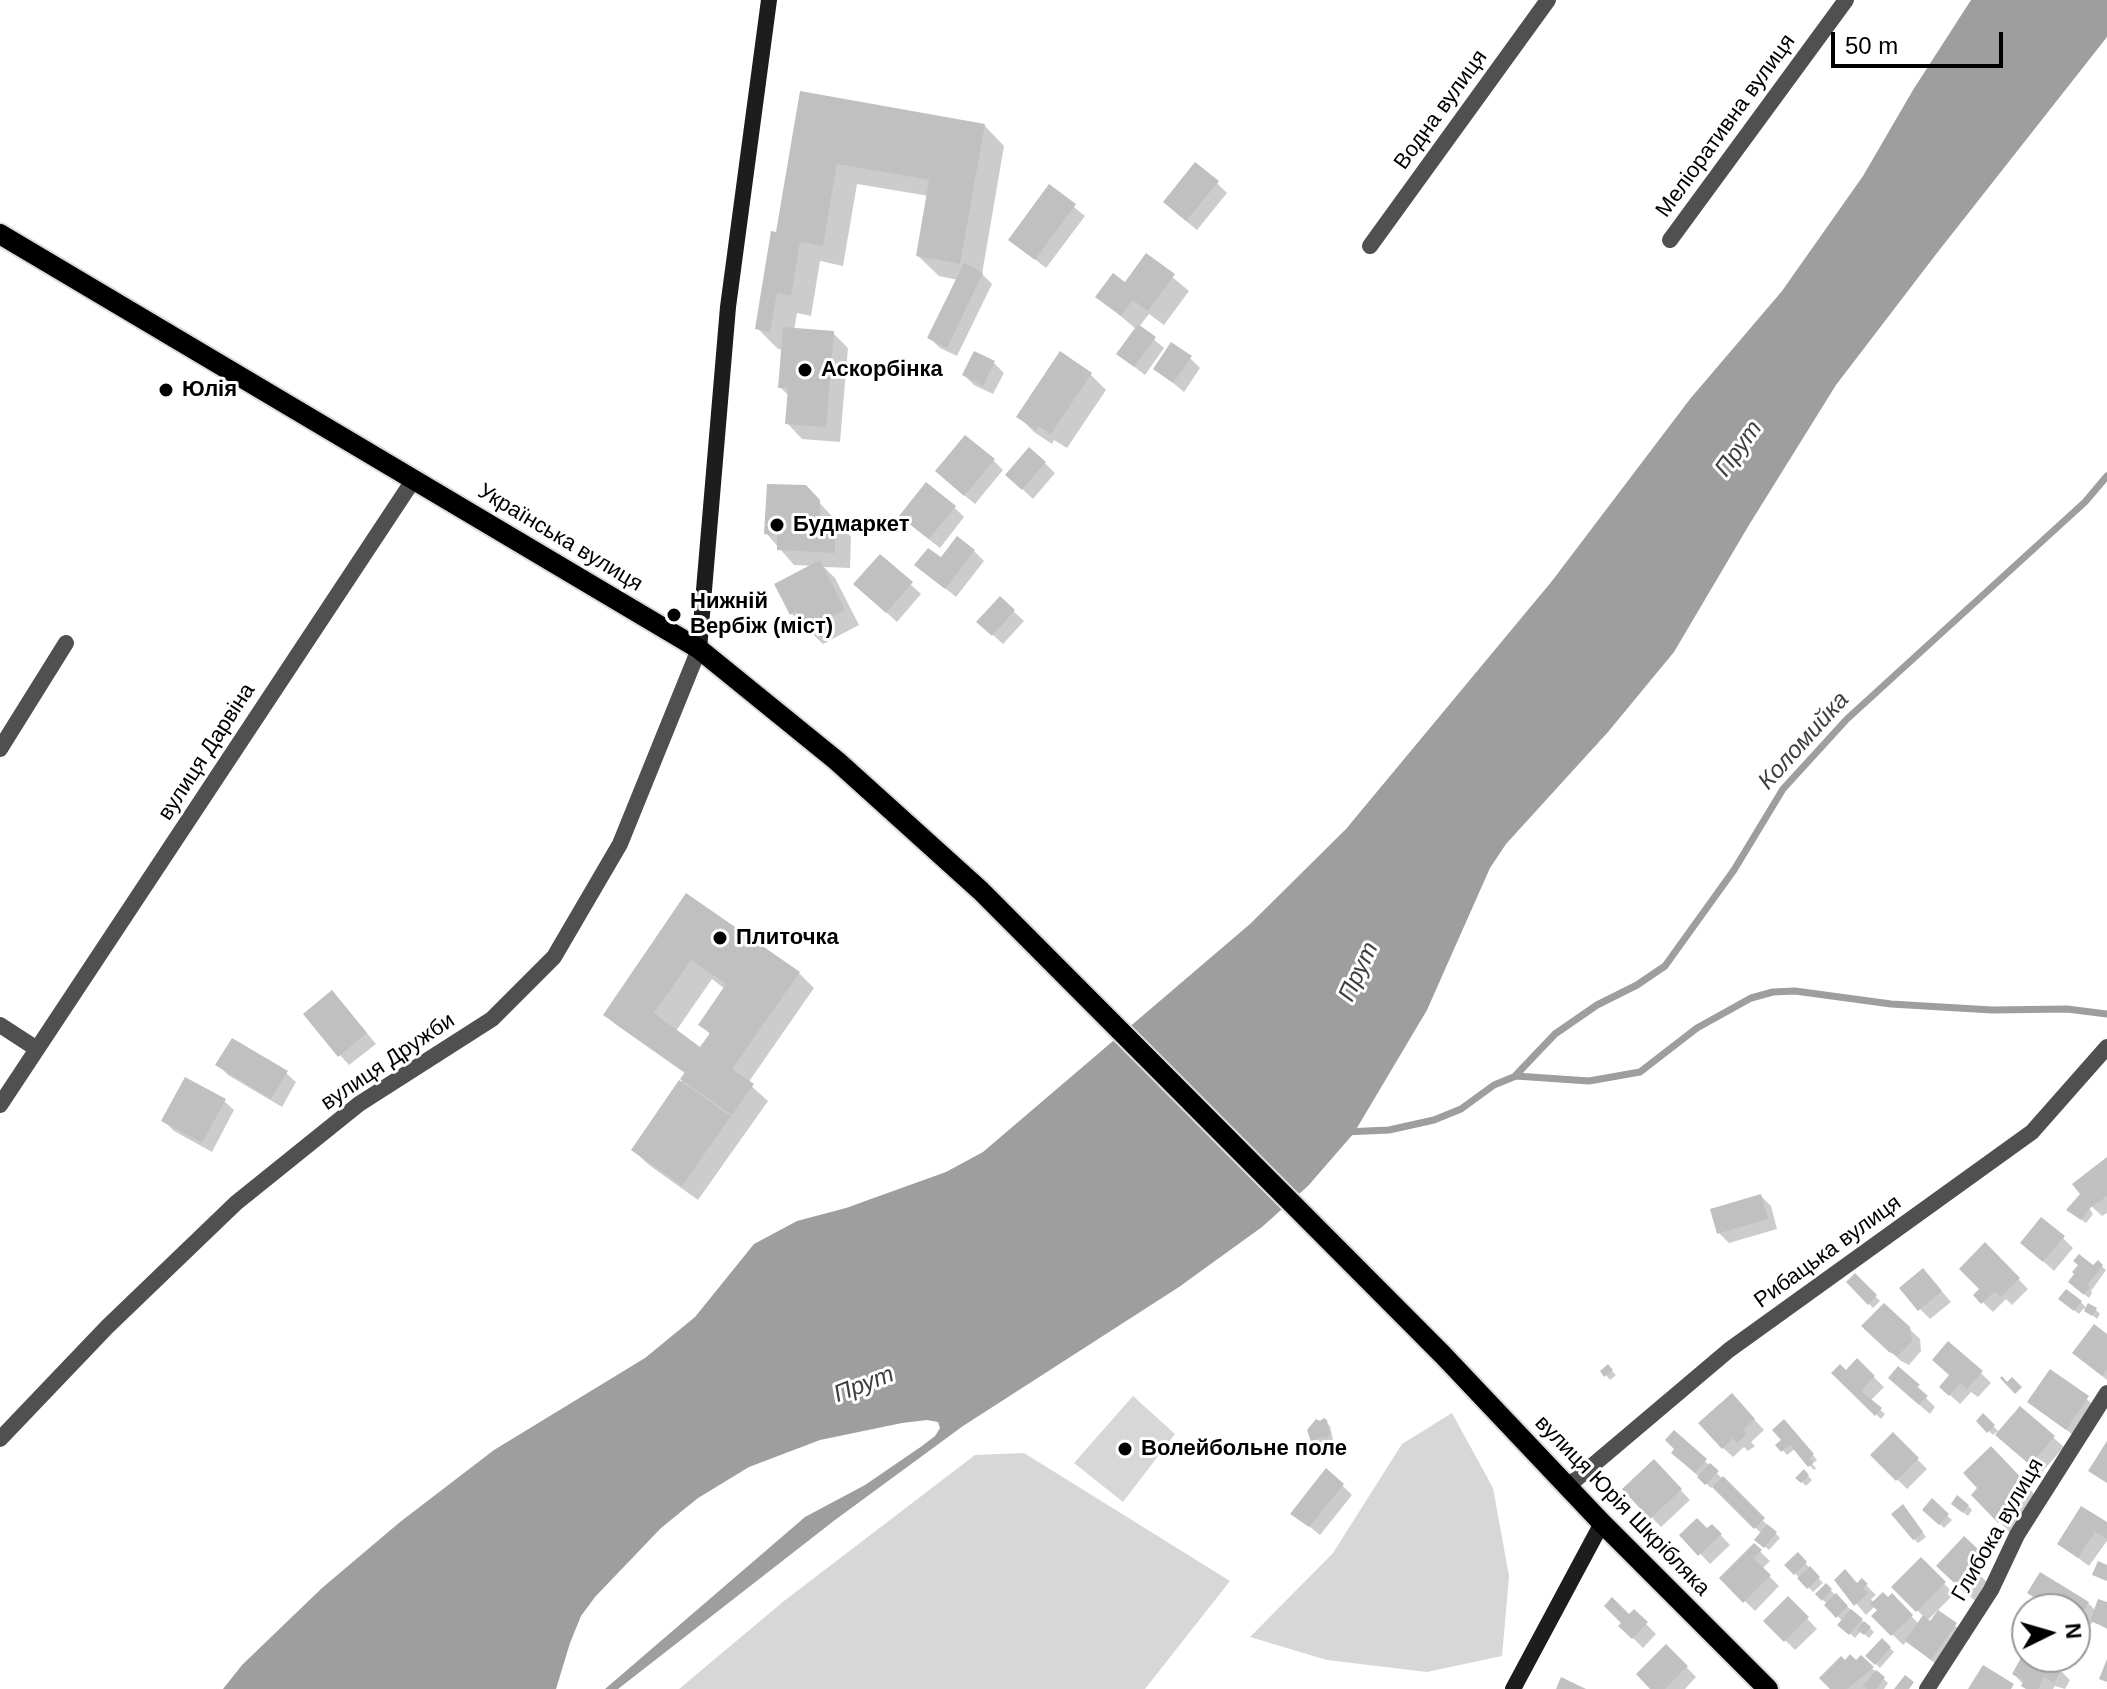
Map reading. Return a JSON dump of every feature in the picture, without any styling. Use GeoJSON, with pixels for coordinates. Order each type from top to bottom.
{"type":"FeatureCollection","features":[{"type":"Feature","properties":{"kind":"main road","name":"Українська вулиця"},"geometry":{"type":"LineString","coordinates":[[0,234],[699,649],[837,761],[981,891]]}},
{"type":"Feature","properties":{"kind":"main road","name":"вулиця Юрія Шкрібляка"},"geometry":{"type":"LineString","coordinates":[[981,891],[1443,1355],[1602,1523],[1768,1689]]}},
{"type":"Feature","properties":{"kind":"street"},"geometry":{"type":"LineString","coordinates":[[699,649],[728,307],[769,0]]}},
{"type":"Feature","properties":{"kind":"street","name":"Водна вулиця"},"geometry":{"type":"LineString","coordinates":[[1370,246],[1548,0]]}},
{"type":"Feature","properties":{"kind":"street","name":"Меліоративна вулиця"},"geometry":{"type":"LineString","coordinates":[[1670,240],[1846,0]]}},
{"type":"Feature","properties":{"kind":"street","name":"вулиця Дарвіна"},"geometry":{"type":"LineString","coordinates":[[0,1105],[414,479]]}},
{"type":"Feature","properties":{"kind":"street"},"geometry":{"type":"LineString","coordinates":[[0,749],[66,643]]}},
{"type":"Feature","properties":{"kind":"street","name":"вулиця Дружби"},"geometry":{"type":"LineString","coordinates":[[0,1439],[107,1327],[236,1203],[359,1104],[492,1019],[554,957],[620,844],[699,649]]}},
{"type":"Feature","properties":{"kind":"street"},"geometry":{"type":"LineString","coordinates":[[0,1025],[37,1049]]}},
{"type":"Feature","properties":{"kind":"street","name":"Рибацька вулиця"},"geometry":{"type":"LineString","coordinates":[[1567,1487],[1729,1350],[2032,1132],[2107,1047]]}},
{"type":"Feature","properties":{"kind":"street","name":"Глибока вулиця"},"geometry":{"type":"LineString","coordinates":[[1927,1689],[1991,1590],[2017,1535],[2107,1393]]}},
{"type":"Feature","properties":{"kind":"street"},"geometry":{"type":"LineString","coordinates":[[1513,1689],[1602,1523]]}},
{"type":"Feature","properties":{"kind":"shaded area","name":"Волейбольне поле"},"geometry":{"type":"Polygon","coordinates":[[[1133,1396],[1175,1434],[1123,1502],[1074,1463],[1133,1396]]]}},
{"type":"Feature","properties":{"kind":"shaded area"},"geometry":{"type":"Polygon","coordinates":[[[1452,1413],[1493,1488],[1509,1576],[1502,1656],[1427,1672],[1327,1660],[1250,1637],[1333,1553],[1402,1444],[1452,1413]]]}},
{"type":"Feature","properties":{"kind":"shaded area"},"geometry":{"type":"Polygon","coordinates":[[[1024,1453],[1230,1581],[1145,1689],[679,1689],[784,1601],[975,1455],[1024,1453]]]}},
{"type":"Feature","properties":{"kind":"water","name":"Прут"},"geometry":{"type":"Polygon","coordinates":[[[1971,0],[2107,0],[2107,37],[1836,385],[1674,652],[1608,732],[1506,844],[1490,868],[1427,1010],[1354,1133],[1308,1186],[1262,1227],[1179,1287],[963,1426],[835,1520],[618,1689],[605,1689],[805,1517],[865,1485],[922,1446],[935,1436],[940,1428],[938,1422],[902,1423],[820,1440],[749,1467],[698,1498],[661,1528],[595,1597],[581,1616],[556,1689],[223,1689],[242,1665],[322,1588],[400,1522],[494,1450],[645,1358],[695,1317],[754,1244],[797,1221],[846,1208],[946,1172],[983,1152],[1250,924],[1346,829],[1552,581],[1690,399],[1782,291],[1863,176],[1971,0]]]}},
{"type":"Feature","properties":{"kind":"building"},"geometry":{"type":"Polygon","coordinates":[[[800,91],[985,124],[960,264],[916,256],[929,180],[837,164],[823,246],[800,242],[791,296],[777,293],[770,332],[755,329],[771,231],[776,232],[800,91]]]}},
{"type":"Feature","properties":{"kind":"building"},"geometry":{"type":"Polygon","coordinates":[[[1195,162],[1219,181],[1186,221],[1163,202],[1195,162]]]}},
{"type":"Feature","properties":{"kind":"building"},"geometry":{"type":"Polygon","coordinates":[[[1049,184],[1076,204],[1035,260],[1008,240],[1049,184]]]}},
{"type":"Feature","properties":{"kind":"building"},"geometry":{"type":"Polygon","coordinates":[[[1146,253],[1175,274],[1148,311],[1133,300],[1121,316],[1095,297],[1113,273],[1125,282],[1146,253]]]}},
{"type":"Feature","properties":{"kind":"building"},"geometry":{"type":"Polygon","coordinates":[[[964,263],[983,273],[947,348],[927,338],[964,263]]]}},
{"type":"Feature","properties":{"kind":"building"},"geometry":{"type":"Polygon","coordinates":[[[1138,324],[1156,337],[1134,367],[1116,354],[1138,324]]]}},
{"type":"Feature","properties":{"kind":"building"},"geometry":{"type":"Polygon","coordinates":[[[783,327],[834,331],[826,427],[785,424],[788,388],[778,388],[783,327]]]}},
{"type":"Feature","properties":{"kind":"building"},"geometry":{"type":"Polygon","coordinates":[[[1171,342],[1192,356],[1173,383],[1153,369],[1171,342]]]}},
{"type":"Feature","properties":{"kind":"building"},"geometry":{"type":"Polygon","coordinates":[[[974,351],[995,361],[983,386],[962,375],[974,351]]]}},
{"type":"Feature","properties":{"kind":"building"},"geometry":{"type":"Polygon","coordinates":[[[1060,351],[1092,373],[1051,434],[1038,426],[1036,430],[1016,417],[1060,351]]]}},
{"type":"Feature","properties":{"kind":"building"},"geometry":{"type":"Polygon","coordinates":[[[965,435],[995,459],[964,496],[935,471],[965,435]]]}},
{"type":"Feature","properties":{"kind":"building"},"geometry":{"type":"Polygon","coordinates":[[[1029,447],[1046,462],[1022,490],[1005,475],[1029,447]]]}},
{"type":"Feature","properties":{"kind":"building"},"geometry":{"type":"Polygon","coordinates":[[[926,482],[956,506],[929,539],[899,516],[926,482]]]}},
{"type":"Feature","properties":{"kind":"building"},"geometry":{"type":"Polygon","coordinates":[[[767,484],[806,485],[820,500],[820,519],[836,520],[835,553],[777,550],[777,535],[764,534],[767,484]]]}},
{"type":"Feature","properties":{"kind":"building"},"geometry":{"type":"Polygon","coordinates":[[[957,536],[975,550],[945,589],[914,565],[928,548],[941,557],[957,536]]]}},
{"type":"Feature","properties":{"kind":"building"},"geometry":{"type":"Polygon","coordinates":[[[880,554],[913,582],[886,613],[853,584],[880,554]]]}},
{"type":"Feature","properties":{"kind":"building"},"geometry":{"type":"Polygon","coordinates":[[[820,560],[845,610],[806,630],[796,611],[790,615],[774,584],[820,560]]]}},
{"type":"Feature","properties":{"kind":"building"},"geometry":{"type":"Polygon","coordinates":[[[1000,596],[1015,610],[992,636],[976,622],[1000,596]]]}},
{"type":"Feature","properties":{"kind":"building"},"geometry":{"type":"Polygon","coordinates":[[[686,893],[800,972],[732,1069],[754,1084],[732,1115],[680,1079],[685,1072],[603,1015],[686,893]],[[691,960],[654,1013],[700,1047],[710,1033],[698,1025],[726,984],[691,960]]]}},
{"type":"Feature","properties":{"kind":"building"},"geometry":{"type":"Polygon","coordinates":[[[332,990],[367,1033],[338,1057],[303,1014],[332,990]]]}},
{"type":"Feature","properties":{"kind":"building"},"geometry":{"type":"Polygon","coordinates":[[[232,1038],[288,1071],[271,1099],[215,1065],[232,1038]]]}},
{"type":"Feature","properties":{"kind":"building"},"geometry":{"type":"Polygon","coordinates":[[[185,1077],[226,1099],[202,1143],[161,1121],[185,1077]]]}},
{"type":"Feature","properties":{"kind":"building"},"geometry":{"type":"Polygon","coordinates":[[[679,1080],[731,1116],[682,1186],[631,1150],[679,1080]]]}},
{"type":"Feature","properties":{"kind":"building"},"geometry":{"type":"Polygon","coordinates":[[[2107,1157],[2107,1196],[2090,1208],[2081,1220],[2066,1210],[2080,1194],[2072,1184],[2107,1157]]]}},
{"type":"Feature","properties":{"kind":"building"},"geometry":{"type":"Polygon","coordinates":[[[1761,1194],[1768,1219],[1717,1234],[1710,1209],[1761,1194]]]}},
{"type":"Feature","properties":{"kind":"building"},"geometry":{"type":"Polygon","coordinates":[[[2041,1217],[2065,1236],[2043,1262],[2020,1243],[2041,1217]]]}},
{"type":"Feature","properties":{"kind":"building"},"geometry":{"type":"Polygon","coordinates":[[[1985,1242],[2020,1278],[2001,1297],[1995,1291],[1981,1304],[1973,1295],[1979,1289],[1959,1269],[1985,1242]]]}},
{"type":"Feature","properties":{"kind":"building"},"geometry":{"type":"Polygon","coordinates":[[[2079,1254],[2093,1265],[2098,1260],[2103,1265],[2087,1285],[2090,1287],[2084,1295],[2068,1282],[2078,1265],[2073,1261],[2079,1254]]]}},
{"type":"Feature","properties":{"kind":"building"},"geometry":{"type":"Polygon","coordinates":[[[1923,1268],[1942,1291],[1918,1311],[1899,1288],[1923,1268]]]}},
{"type":"Feature","properties":{"kind":"building"},"geometry":{"type":"Polygon","coordinates":[[[1855,1273],[1877,1295],[1868,1305],[1846,1282],[1855,1273]]]}},
{"type":"Feature","properties":{"kind":"building"},"geometry":{"type":"Polygon","coordinates":[[[2066,1289],[2082,1301],[2074,1311],[2058,1299],[2066,1289]]]}},
{"type":"Feature","properties":{"kind":"building"},"geometry":{"type":"Polygon","coordinates":[[[1884,1303],[1910,1327],[1912,1341],[1898,1356],[1889,1352],[1861,1326],[1884,1303]]]}},
{"type":"Feature","properties":{"kind":"building"},"geometry":{"type":"Polygon","coordinates":[[[2088,1303],[2097,1308],[2092,1316],[2084,1311],[2088,1303]]]}},
{"type":"Feature","properties":{"kind":"building"},"geometry":{"type":"Polygon","coordinates":[[[2094,1324],[2107,1334],[2107,1369],[2102,1376],[2072,1353],[2094,1324]]]}},
{"type":"Feature","properties":{"kind":"building"},"geometry":{"type":"Polygon","coordinates":[[[1948,1341],[1983,1371],[1967,1389],[1960,1383],[1949,1396],[1939,1387],[1949,1375],[1932,1360],[1948,1341]]]}},
{"type":"Feature","properties":{"kind":"building"},"geometry":{"type":"Polygon","coordinates":[[[1857,1358],[1875,1376],[1861,1391],[1882,1408],[1875,1416],[1831,1373],[1840,1364],[1846,1370],[1857,1358]]]}},
{"type":"Feature","properties":{"kind":"building"},"geometry":{"type":"Polygon","coordinates":[[[1608,1364],[1613,1370],[1604,1377],[1600,1371],[1608,1364]]]}},
{"type":"Feature","properties":{"kind":"building"},"geometry":{"type":"Polygon","coordinates":[[[1898,1366],[1920,1385],[1917,1387],[1927,1396],[1919,1405],[1888,1378],[1898,1366]]]}},
{"type":"Feature","properties":{"kind":"building"},"geometry":{"type":"Polygon","coordinates":[[[2050,1369],[2089,1396],[2066,1430],[2027,1402],[2050,1369]]]}},
{"type":"Feature","properties":{"kind":"building"},"geometry":{"type":"Polygon","coordinates":[[[2002,1376],[2007,1382],[2012,1377],[2022,1387],[2015,1394],[2000,1378],[2002,1376]]]}},
{"type":"Feature","properties":{"kind":"building"},"geometry":{"type":"Polygon","coordinates":[[[1732,1393],[1755,1419],[1743,1430],[1747,1434],[1737,1443],[1733,1438],[1722,1449],[1698,1423],[1732,1393]]]}},
{"type":"Feature","properties":{"kind":"building"},"geometry":{"type":"Polygon","coordinates":[[[2020,1406],[2055,1436],[2030,1465],[1995,1435],[2020,1406]]]}},
{"type":"Feature","properties":{"kind":"building"},"geometry":{"type":"Polygon","coordinates":[[[1983,1413],[1995,1425],[1987,1433],[1976,1421],[1983,1413]]]}},
{"type":"Feature","properties":{"kind":"building"},"geometry":{"type":"Polygon","coordinates":[[[1324,1418],[1330,1435],[1311,1442],[1307,1430],[1316,1419],[1320,1421],[1324,1418]]]}},
{"type":"Feature","properties":{"kind":"building"},"geometry":{"type":"Polygon","coordinates":[[[1784,1419],[1814,1454],[1809,1458],[1813,1463],[1808,1467],[1790,1445],[1781,1452],[1775,1445],[1781,1440],[1772,1430],[1784,1419]]]}},
{"type":"Feature","properties":{"kind":"building"},"geometry":{"type":"Polygon","coordinates":[[[1674,1430],[1707,1459],[1695,1473],[1671,1453],[1674,1449],[1665,1440],[1674,1430]]]}},
{"type":"Feature","properties":{"kind":"building"},"geometry":{"type":"Polygon","coordinates":[[[1893,1432],[1919,1458],[1896,1481],[1870,1455],[1893,1432]]]}},
{"type":"Feature","properties":{"kind":"building"},"geometry":{"type":"Polygon","coordinates":[[[2107,1441],[2107,1483],[2088,1471],[2107,1441]]]}},
{"type":"Feature","properties":{"kind":"building"},"geometry":{"type":"Polygon","coordinates":[[[1991,1446],[2029,1486],[2001,1513],[2004,1516],[1998,1523],[1971,1495],[1977,1488],[1963,1473],[1991,1446]]]}},
{"type":"Feature","properties":{"kind":"building"},"geometry":{"type":"Polygon","coordinates":[[[1654,1459],[1682,1489],[1650,1519],[1622,1489],[1654,1459]]]}},
{"type":"Feature","properties":{"kind":"building"},"geometry":{"type":"Polygon","coordinates":[[[1710,1463],[1719,1471],[1705,1485],[1697,1477],[1710,1463]]]}},
{"type":"Feature","properties":{"kind":"building"},"geometry":{"type":"Polygon","coordinates":[[[1326,1468],[1344,1484],[1309,1527],[1290,1514],[1326,1468]]]}},
{"type":"Feature","properties":{"kind":"building"},"geometry":{"type":"Polygon","coordinates":[[[1804,1469],[1809,1475],[1801,1483],[1795,1478],[1804,1469]]]}},
{"type":"Feature","properties":{"kind":"building"},"geometry":{"type":"Polygon","coordinates":[[[1723,1476],[1765,1518],[1754,1529],[1712,1487],[1723,1476]]]}},
{"type":"Feature","properties":{"kind":"building"},"geometry":{"type":"Polygon","coordinates":[[[1957,1495],[1969,1505],[1963,1513],[1951,1504],[1957,1495]]]}},
{"type":"Feature","properties":{"kind":"building"},"geometry":{"type":"Polygon","coordinates":[[[1932,1498],[1949,1514],[1939,1525],[1922,1510],[1932,1498]]]}},
{"type":"Feature","properties":{"kind":"building"},"geometry":{"type":"Polygon","coordinates":[[[1903,1504],[1923,1532],[1913,1540],[1891,1514],[1903,1504]]]}},
{"type":"Feature","properties":{"kind":"building"},"geometry":{"type":"Polygon","coordinates":[[[2081,1506],[2107,1522],[2107,1539],[2095,1532],[2078,1558],[2057,1544],[2081,1506]]]}},
{"type":"Feature","properties":{"kind":"building"},"geometry":{"type":"Polygon","coordinates":[[[1697,1518],[1707,1528],[1712,1524],[1722,1534],[1698,1556],[1679,1535],[1697,1518]]]}},
{"type":"Feature","properties":{"kind":"building"},"geometry":{"type":"Polygon","coordinates":[[[1767,1524],[1777,1532],[1764,1548],[1754,1540],[1767,1524]]]}},
{"type":"Feature","properties":{"kind":"building"},"geometry":{"type":"Polygon","coordinates":[[[1964,1536],[1979,1550],[1969,1561],[1981,1573],[1964,1592],[1936,1566],[1964,1536]]]}},
{"type":"Feature","properties":{"kind":"building"},"geometry":{"type":"Polygon","coordinates":[[[1754,1543],[1762,1550],[1753,1558],[1771,1575],[1743,1603],[1719,1578],[1754,1543]]]}},
{"type":"Feature","properties":{"kind":"building"},"geometry":{"type":"Polygon","coordinates":[[[1798,1552],[1807,1562],[1794,1575],[1784,1565],[1798,1552]]]}},
{"type":"Feature","properties":{"kind":"building"},"geometry":{"type":"Polygon","coordinates":[[[1921,1557],[1946,1582],[1916,1612],[1891,1587],[1921,1557]]]}},
{"type":"Feature","properties":{"kind":"building"},"geometry":{"type":"Polygon","coordinates":[[[2098,1561],[2107,1565],[2107,1581],[2092,1575],[2098,1561]]]}},
{"type":"Feature","properties":{"kind":"building"},"geometry":{"type":"Polygon","coordinates":[[[1810,1566],[1820,1577],[1807,1589],[1797,1578],[1810,1566]]]}},
{"type":"Feature","properties":{"kind":"building"},"geometry":{"type":"Polygon","coordinates":[[[1845,1569],[1857,1583],[1862,1578],[1868,1584],[1863,1588],[1868,1593],[1854,1606],[1834,1580],[1845,1569]]]}},
{"type":"Feature","properties":{"kind":"building"},"geometry":{"type":"Polygon","coordinates":[[[2040,1572],[2074,1593],[2027,1593],[2040,1572]]]}},
{"type":"Feature","properties":{"kind":"building"},"geometry":{"type":"Polygon","coordinates":[[[1826,1583],[1832,1589],[1822,1601],[1815,1594],[1826,1583]]]}},
{"type":"Feature","properties":{"kind":"building"},"geometry":{"type":"Polygon","coordinates":[[[1883,1592],[1888,1597],[1892,1593],[1913,1615],[1891,1636],[1871,1616],[1877,1610],[1870,1604],[1883,1592]]]}},
{"type":"Feature","properties":{"kind":"building"},"geometry":{"type":"Polygon","coordinates":[[[1836,1593],[1848,1606],[1836,1618],[1824,1605],[1836,1593]]]}},
{"type":"Feature","properties":{"kind":"building"},"geometry":{"type":"Polygon","coordinates":[[[1788,1596],[1809,1617],[1784,1642],[1763,1621],[1788,1596]]]}},
{"type":"Feature","properties":{"kind":"building"},"geometry":{"type":"Polygon","coordinates":[[[1612,1597],[1629,1614],[1634,1609],[1648,1622],[1632,1639],[1604,1606],[1612,1597]]]}},
{"type":"Feature","properties":{"kind":"building"},"geometry":{"type":"Polygon","coordinates":[[[2098,1599],[2107,1602],[2107,1628],[2091,1621],[2098,1599]]]}},
{"type":"Feature","properties":{"kind":"building"},"geometry":{"type":"Polygon","coordinates":[[[1851,1609],[1863,1619],[1849,1635],[1837,1625],[1851,1609]]]}},
{"type":"Feature","properties":{"kind":"building"},"geometry":{"type":"Polygon","coordinates":[[[1938,1610],[1957,1623],[1931,1660],[1905,1641],[1923,1615],[1930,1621],[1938,1610]]]}},
{"type":"Feature","properties":{"kind":"building"},"geometry":{"type":"Polygon","coordinates":[[[1864,1621],[1871,1627],[1864,1635],[1857,1630],[1864,1621]]]}},
{"type":"Feature","properties":{"kind":"building"},"geometry":{"type":"Polygon","coordinates":[[[1882,1638],[1891,1647],[1875,1665],[1865,1656],[1882,1638]]]}},
{"type":"Feature","properties":{"kind":"building"},"geometry":{"type":"Polygon","coordinates":[[[1666,1644],[1688,1666],[1665,1689],[1650,1689],[1636,1674],[1666,1644]]]}},
{"type":"Feature","properties":{"kind":"building"},"geometry":{"type":"Polygon","coordinates":[[[1850,1654],[1856,1660],[1861,1655],[1874,1667],[1847,1689],[1830,1689],[1819,1678],[1841,1656],[1845,1660],[1850,1654]]]}},
{"type":"Feature","properties":{"kind":"building"},"geometry":{"type":"Polygon","coordinates":[[[2107,1659],[2107,1682],[2099,1679],[2107,1659]]]}},
{"type":"Feature","properties":{"kind":"building"},"geometry":{"type":"Polygon","coordinates":[[[1983,1665],[2014,1684],[2011,1689],[1968,1689],[1983,1665]]]}},
{"type":"Feature","properties":{"kind":"building"},"geometry":{"type":"Polygon","coordinates":[[[1876,1670],[1885,1677],[1876,1689],[1867,1689],[1863,1686],[1876,1670]]]}},
{"type":"Feature","properties":{"kind":"building"},"geometry":{"type":"Polygon","coordinates":[[[2060,1673],[2054,1683],[2044,1677],[2038,1689],[2026,1689],[2021,1686],[2024,1681],[2012,1674],[2060,1673]]]}},
{"type":"Feature","properties":{"kind":"building"},"geometry":{"type":"Polygon","coordinates":[[[1905,1675],[1914,1682],[1909,1689],[1894,1689],[1905,1675]]]}},
{"type":"Feature","properties":{"kind":"building"},"geometry":{"type":"Polygon","coordinates":[[[1561,1677],[1586,1689],[1556,1689],[1561,1677]]]}},
{"type":"Feature","properties":{"kind":"waterway","name":"Коломийка"},"geometry":{"type":"LineString","coordinates":[[1516,1075],[1555,1034],[1597,1005],[1637,985],[1665,966],[1734,870],[1783,789],[1847,719],[2085,502],[2107,476]]}},
{"type":"Feature","properties":{"kind":"waterway"},"geometry":{"type":"LineString","coordinates":[[1344,1132],[1389,1130],[1434,1120],[1461,1109],[1494,1085],[1516,1076],[1589,1081],[1640,1072],[1697,1028],[1751,998],[1773,992],[1795,991],[1891,1004],[1992,1010],[2067,1009],[2107,1014]]}},
{"type":"Feature","properties":{"kind":"place","name":"Аскорбінка"},"geometry":{"type":"Point","coordinates":[805,370]}},
{"type":"Feature","properties":{"kind":"place","name":"Юлія"},"geometry":{"type":"Point","coordinates":[166,390]}},
{"type":"Feature","properties":{"kind":"place","name":"Будмаркет"},"geometry":{"type":"Point","coordinates":[777,525]}},
{"type":"Feature","properties":{"kind":"place","name":"Нижній Вербіж (міст)"},"geometry":{"type":"Point","coordinates":[674,615]}},
{"type":"Feature","properties":{"kind":"place","name":"Плиточка"},"geometry":{"type":"Point","coordinates":[720,938]}},
{"type":"Feature","properties":{"kind":"place","name":"Волейбольне поле"},"geometry":{"type":"Point","coordinates":[1125,1449]}}]}
